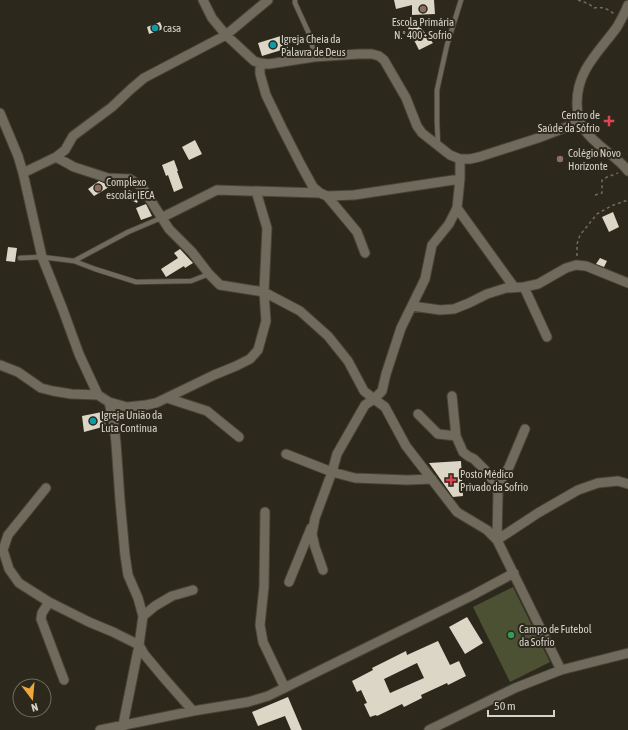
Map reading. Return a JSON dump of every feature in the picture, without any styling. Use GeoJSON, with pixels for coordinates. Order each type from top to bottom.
{"type":"FeatureCollection","features":[{"type":"Feature","properties":{"kind":"street"},"geometry":{"type":"LineString","coordinates":[[203,0],[212,18],[226,35],[254,62],[269,64],[314,57],[359,54],[372,54],[379,56],[384,60],[406,98],[417,126],[422,133],[450,155],[460,159],[479,157],[538,138],[580,122]]}},
{"type":"Feature","properties":{"kind":"street"},"geometry":{"type":"LineString","coordinates":[[23,174],[56,157],[65,150],[73,136],[112,107],[144,78],[226,35],[268,0]]}},
{"type":"Feature","properties":{"kind":"street"},"geometry":{"type":"LineString","coordinates":[[626,169],[588,135],[580,122],[577,110],[577,96],[581,78],[592,60],[618,26],[628,5]]}},
{"type":"Feature","properties":{"kind":"street"},"geometry":{"type":"LineString","coordinates":[[260,63],[262,82],[273,108],[313,187],[324,195],[357,232],[365,253]]}},
{"type":"Feature","properties":{"kind":"street"},"geometry":{"type":"LineString","coordinates":[[0,114],[18,156],[42,257],[63,310],[78,354],[98,395]]}},
{"type":"Feature","properties":{"kind":"street"},"geometry":{"type":"LineString","coordinates":[[56,157],[74,167],[108,178],[130,179],[142,187],[169,229],[192,252],[209,274],[220,285],[264,292],[300,311],[328,336],[348,361],[364,391],[385,408],[406,446],[457,512],[487,530],[497,540],[561,670]]}},
{"type":"Feature","properties":{"kind":"street"},"geometry":{"type":"LineString","coordinates":[[289,582],[315,518],[337,454],[365,405],[382,391],[401,328],[424,279],[432,245],[449,224],[457,208],[460,179],[460,159]]}},
{"type":"Feature","properties":{"kind":"street"},"geometry":{"type":"LineString","coordinates":[[161,218],[217,190],[324,195],[354,194],[460,179]]}},
{"type":"Feature","properties":{"kind":"street"},"geometry":{"type":"LineString","coordinates":[[0,365],[18,372],[41,388],[71,394],[98,395],[109,402],[127,406],[156,403],[250,359],[258,350],[266,321],[264,292],[267,228],[256,191]]}},
{"type":"Feature","properties":{"kind":"street"},"geometry":{"type":"LineString","coordinates":[[457,208],[514,287]]}},
{"type":"Feature","properties":{"kind":"street"},"geometry":{"type":"LineString","coordinates":[[412,306],[440,310],[454,309],[487,294],[506,288],[524,287],[538,284],[566,268],[576,265],[586,266],[628,283]]}},
{"type":"Feature","properties":{"kind":"street"},"geometry":{"type":"LineString","coordinates":[[524,287],[547,337]]}},
{"type":"Feature","properties":{"kind":"street"},"geometry":{"type":"LineString","coordinates":[[452,396],[456,436],[463,452],[474,459],[485,470],[494,482],[498,493]]}},
{"type":"Feature","properties":{"kind":"street"},"geometry":{"type":"LineString","coordinates":[[167,398],[208,411],[239,437]]}},
{"type":"Feature","properties":{"kind":"street"},"geometry":{"type":"LineString","coordinates":[[109,402],[116,443],[128,575],[138,598],[143,616],[139,645],[122,728]]}},
{"type":"Feature","properties":{"kind":"street"},"geometry":{"type":"LineString","coordinates":[[418,414],[438,434],[456,436]]}},
{"type":"Feature","properties":{"kind":"street"},"geometry":{"type":"LineString","coordinates":[[497,540],[498,493],[500,482],[509,467],[525,429]]}},
{"type":"Feature","properties":{"kind":"street"},"geometry":{"type":"LineString","coordinates":[[286,454],[332,472],[355,478],[407,480],[432,479]]}},
{"type":"Feature","properties":{"kind":"street"},"geometry":{"type":"LineString","coordinates":[[497,540],[538,513],[578,490],[598,483],[618,482],[628,484]]}},
{"type":"Feature","properties":{"kind":"street"},"geometry":{"type":"LineString","coordinates":[[46,488],[8,535],[3,550],[9,569],[19,583],[49,602],[88,622],[139,645],[144,654],[193,711]]}},
{"type":"Feature","properties":{"kind":"street"},"geometry":{"type":"LineString","coordinates":[[265,512],[264,587],[260,625],[263,642],[285,688]]}},
{"type":"Feature","properties":{"kind":"street"},"geometry":{"type":"LineString","coordinates":[[315,518],[312,534],[323,570]]}},
{"type":"Feature","properties":{"kind":"street"},"geometry":{"type":"LineString","coordinates":[[100,730],[122,728],[193,711],[248,702],[268,696],[473,595],[514,573]]}},
{"type":"Feature","properties":{"kind":"street"},"geometry":{"type":"LineString","coordinates":[[143,616],[155,606],[172,596],[193,590]]}},
{"type":"Feature","properties":{"kind":"street"},"geometry":{"type":"LineString","coordinates":[[49,602],[42,613],[41,619],[64,680]]}},
{"type":"Feature","properties":{"kind":"street"},"geometry":{"type":"LineString","coordinates":[[429,730],[515,688],[561,670],[628,653]]}},
{"type":"Feature","properties":{"kind":"lane"},"geometry":{"type":"LineString","coordinates":[[295,0],[311,38],[314,57]]}},
{"type":"Feature","properties":{"kind":"lane"},"geometry":{"type":"LineString","coordinates":[[438,145],[436,122],[437,90],[447,44],[461,0]]}},
{"type":"Feature","properties":{"kind":"lane"},"geometry":{"type":"LineString","coordinates":[[74,261],[128,232],[161,218]]}},
{"type":"Feature","properties":{"kind":"lane"},"geometry":{"type":"LineString","coordinates":[[20,258],[42,257],[74,261],[136,282],[191,281],[209,274]]}},
{"type":"Feature","properties":{"kind":"path"},"geometry":{"type":"LineString","coordinates":[[578,0],[589,4],[594,8],[600,7],[611,12],[615,16],[618,26]]}},
{"type":"Feature","properties":{"kind":"path"},"geometry":{"type":"LineString","coordinates":[[595,196],[602,193],[602,180],[626,169]]}},
{"type":"Feature","properties":{"kind":"path"},"geometry":{"type":"LineString","coordinates":[[576,265],[577,244],[580,235],[588,224],[597,214],[611,206],[628,200]]}},
{"type":"Feature","properties":{"kind":"green space","name":"Campo de Futebol da Sofrio"},"geometry":{"type":"Polygon","coordinates":[[[513,587],[550,662],[510,682],[473,607],[513,587]]]}},
{"type":"Feature","properties":{"kind":"building","name":"Escola Primária N.º 400 - Sofrio"},"geometry":{"type":"Polygon","coordinates":[[[394,0],[434,0],[435,14],[412,15],[412,5],[396,9],[394,0]]]}},
{"type":"Feature","properties":{"kind":"building","name":"casa"},"geometry":{"type":"Polygon","coordinates":[[[160,22],[163,29],[149,34],[147,27],[160,22]]]}},
{"type":"Feature","properties":{"kind":"building"},"geometry":{"type":"Polygon","coordinates":[[[416,22],[433,43],[419,50],[407,26],[416,22]]]}},
{"type":"Feature","properties":{"kind":"building","name":"Igreja Cheia da Palavra de Deus"},"geometry":{"type":"Polygon","coordinates":[[[284,35],[288,48],[262,56],[258,43],[284,35]]]}},
{"type":"Feature","properties":{"kind":"building"},"geometry":{"type":"Polygon","coordinates":[[[195,140],[202,154],[189,160],[182,147],[195,140]]]}},
{"type":"Feature","properties":{"kind":"building"},"geometry":{"type":"Polygon","coordinates":[[[174,160],[183,188],[174,192],[168,175],[166,176],[162,165],[174,160]]]}},
{"type":"Feature","properties":{"kind":"building","name":"Complexo escolar IECA"},"geometry":{"type":"Polygon","coordinates":[[[99,181],[109,187],[94,196],[88,189],[99,181]]]}},
{"type":"Feature","properties":{"kind":"building"},"geometry":{"type":"Polygon","coordinates":[[[129,190],[140,196],[137,203],[125,197],[129,190]]]}},
{"type":"Feature","properties":{"kind":"building"},"geometry":{"type":"Polygon","coordinates":[[[146,204],[152,216],[141,220],[136,208],[146,204]]]}},
{"type":"Feature","properties":{"kind":"building"},"geometry":{"type":"Polygon","coordinates":[[[613,212],[619,227],[609,232],[602,217],[613,212]]]}},
{"type":"Feature","properties":{"kind":"building"},"geometry":{"type":"Polygon","coordinates":[[[8,247],[17,248],[15,262],[6,261],[8,247]]]}},
{"type":"Feature","properties":{"kind":"building"},"geometry":{"type":"Polygon","coordinates":[[[180,249],[193,263],[185,268],[184,266],[166,277],[161,269],[178,258],[174,253],[180,249]]]}},
{"type":"Feature","properties":{"kind":"building"},"geometry":{"type":"Polygon","coordinates":[[[600,258],[607,261],[604,267],[596,264],[600,258]]]}},
{"type":"Feature","properties":{"kind":"building","name":"Igreja União da Luta Continua"},"geometry":{"type":"Polygon","coordinates":[[[102,412],[106,426],[84,432],[82,416],[102,412]]]}},
{"type":"Feature","properties":{"kind":"building","name":"Posto Médico Privado da Sofrio"},"geometry":{"type":"Polygon","coordinates":[[[461,461],[463,496],[453,497],[429,463],[461,461]]]}},
{"type":"Feature","properties":{"kind":"building"},"geometry":{"type":"Polygon","coordinates":[[[467,617],[483,643],[465,654],[449,627],[467,617]]]}},
{"type":"Feature","properties":{"kind":"building"},"geometry":{"type":"Polygon","coordinates":[[[438,641],[450,665],[459,661],[466,676],[448,685],[447,683],[421,695],[422,698],[404,707],[402,704],[377,716],[370,717],[364,704],[367,703],[361,690],[357,692],[352,681],[373,670],[372,668],[406,651],[407,655],[438,641]],[[417,663],[384,679],[390,693],[424,678],[417,663]]]}},
{"type":"Feature","properties":{"kind":"building"},"geometry":{"type":"Polygon","coordinates":[[[288,697],[302,730],[291,730],[285,716],[258,726],[252,712],[288,697]]]}},
{"type":"Feature","properties":{"kind":"place","name":"Escola Primária N.º 400 - Sofrio"},"geometry":{"type":"Point","coordinates":[423,9]}},
{"type":"Feature","properties":{"kind":"place","name":"casa"},"geometry":{"type":"Point","coordinates":[155,28]}},
{"type":"Feature","properties":{"kind":"place","name":"Igreja Cheia da Palavra de Deus"},"geometry":{"type":"Point","coordinates":[273,45]}},
{"type":"Feature","properties":{"kind":"place","name":"Centro de Saúde da Sófrio"},"geometry":{"type":"Point","coordinates":[609,121]}},
{"type":"Feature","properties":{"kind":"place","name":"Colégio Novo Horizonte"},"geometry":{"type":"Point","coordinates":[560,159]}},
{"type":"Feature","properties":{"kind":"place","name":"Complexo escolar IECA"},"geometry":{"type":"Point","coordinates":[98,188]}},
{"type":"Feature","properties":{"kind":"place","name":"Igreja União da Luta Continua"},"geometry":{"type":"Point","coordinates":[93,421]}},
{"type":"Feature","properties":{"kind":"place","name":"Posto Médico Privado da Sofrio"},"geometry":{"type":"Point","coordinates":[451,480]}},
{"type":"Feature","properties":{"kind":"place","name":"Campo de Futebol da Sofrio"},"geometry":{"type":"Point","coordinates":[511,635]}}]}
